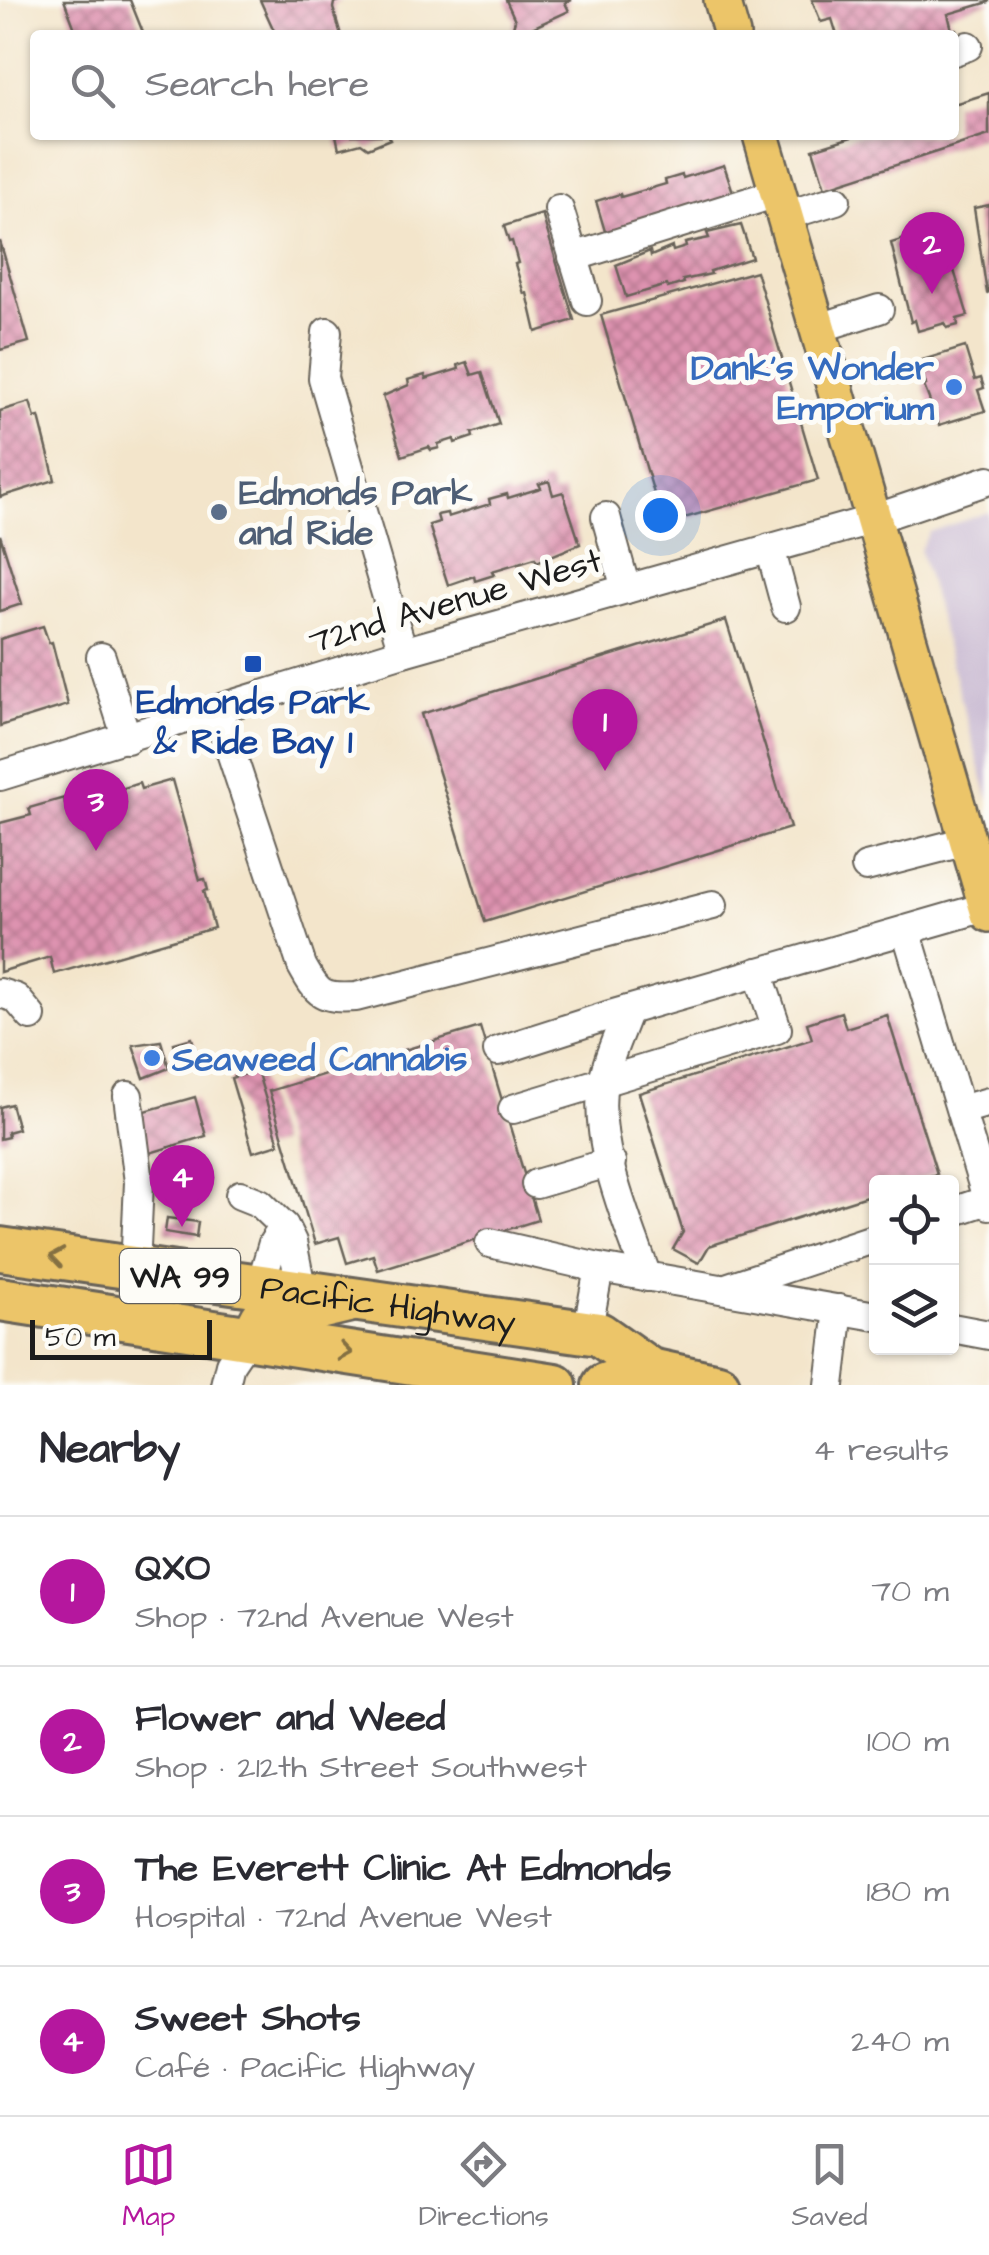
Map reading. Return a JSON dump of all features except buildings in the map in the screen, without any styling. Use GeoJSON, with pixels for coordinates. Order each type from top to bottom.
{"type":"FeatureCollection","features":[{"type":"Feature","properties":{"kind":"highway","name":"Pacific Highway"},"geometry":{"type":"LineString","coordinates":[[0,1249],[599,1334],[650,1370],[718,1385]]}},
{"type":"Feature","properties":{"kind":"highway","name":"Pacific Highway"},"geometry":{"type":"LineString","coordinates":[[0,1298],[555,1385]]}},
{"type":"Feature","properties":{"kind":"highway"},"geometry":{"type":"LineString","coordinates":[[604,1385],[650,1370]]}},
{"type":"Feature","properties":{"kind":"main road"},"geometry":{"type":"LineString","coordinates":[[722,0],[731,30]]}},
{"type":"Feature","properties":{"kind":"main road"},"geometry":{"type":"LineString","coordinates":[[761,140],[988,909]]}},
{"type":"Feature","properties":{"kind":"main road"},"geometry":{"type":"LineString","coordinates":[[248,1336],[254,1322],[265,1316],[292,1318],[361,1302]]}},
{"type":"Feature","properties":{"kind":"street"},"geometry":{"type":"LineString","coordinates":[[573,257],[780,205],[836,200]]}},
{"type":"Feature","properties":{"kind":"street"},"geometry":{"type":"LineString","coordinates":[[559,210],[587,301]]}},
{"type":"Feature","properties":{"kind":"street"},"geometry":{"type":"LineString","coordinates":[[816,330],[879,309]]}},
{"type":"Feature","properties":{"kind":"street"},"geometry":{"type":"LineString","coordinates":[[327,332],[323,378],[403,652]]}},
{"type":"Feature","properties":{"kind":"street","name":"72nd Avenue West"},"geometry":{"type":"LineString","coordinates":[[0,776],[403,652],[871,520],[989,480]]}},
{"type":"Feature","properties":{"kind":"street"},"geometry":{"type":"LineString","coordinates":[[606,516],[626,589]]}},
{"type":"Feature","properties":{"kind":"street"},"geometry":{"type":"LineString","coordinates":[[770,548],[786,607]]}},
{"type":"Feature","properties":{"kind":"street"},"geometry":{"type":"LineString","coordinates":[[101,657],[127,739]]}},
{"type":"Feature","properties":{"kind":"street"},"geometry":{"type":"LineString","coordinates":[[217,710],[302,966],[316,990],[332,998],[356,998],[713,906]]}},
{"type":"Feature","properties":{"kind":"street"},"geometry":{"type":"LineString","coordinates":[[866,867],[967,841]]}},
{"type":"Feature","properties":{"kind":"street"},"geometry":{"type":"LineString","coordinates":[[498,1051],[758,972],[988,909]]}},
{"type":"Feature","properties":{"kind":"street"},"geometry":{"type":"LineString","coordinates":[[906,930],[988,1202],[959,1210]]}},
{"type":"Feature","properties":{"kind":"street"},"geometry":{"type":"LineString","coordinates":[[513,1109],[777,1029],[758,972]]}},
{"type":"Feature","properties":{"kind":"street"},"geometry":{"type":"LineString","coordinates":[[0,993],[16,998],[30,1016]]}},
{"type":"Feature","properties":{"kind":"street"},"geometry":{"type":"LineString","coordinates":[[628,1010],[603,1082],[602,1122],[610,1162],[647,1276]]}},
{"type":"Feature","properties":{"kind":"street"},"geometry":{"type":"LineString","coordinates":[[128,1096],[138,1182],[136,1269]]}},
{"type":"Feature","properties":{"kind":"street"},"geometry":{"type":"LineString","coordinates":[[961,1110],[989,1102]]}},
{"type":"Feature","properties":{"kind":"street"},"geometry":{"type":"LineString","coordinates":[[536,1184],[610,1162]]}},
{"type":"Feature","properties":{"kind":"street"},"geometry":{"type":"LineString","coordinates":[[240,1195],[260,1203],[284,1226],[292,1242],[302,1292]]}},
{"type":"Feature","properties":{"kind":"street"},"geometry":{"type":"LineString","coordinates":[[260,1287],[273,1243],[284,1226]]}},
{"type":"Feature","properties":{"kind":"street"},"geometry":{"type":"LineString","coordinates":[[723,1290],[869,1240]]}},
{"type":"Feature","properties":{"kind":"street"},"geometry":{"type":"LineString","coordinates":[[490,1243],[598,1268],[869,1315]]}},
{"type":"Feature","properties":{"kind":"street"},"geometry":{"type":"LineString","coordinates":[[586,1333],[598,1268]]}},
{"type":"Feature","properties":{"kind":"street"},"geometry":{"type":"LineString","coordinates":[[830,1385],[838,1309]]}},
{"type":"Feature","properties":{"kind":"street"},"geometry":{"type":"LineString","coordinates":[[959,1329],[989,1335]]}},
{"type":"Feature","properties":{"kind":"street"},"geometry":{"type":"LineString","coordinates":[[225,1385],[230,1364],[248,1336]]}},
{"type":"Feature","properties":{"kind":"shaded area"},"geometry":{"type":"Polygon","coordinates":[[[989,512],[989,801],[920,550],[929,532],[989,512]]]}},
{"type":"Feature","properties":{"kind":"place","name":"Flower and Weed"},"geometry":{"type":"Point","coordinates":[932,294]}},
{"type":"Feature","properties":{"kind":"place","name":"Dank's Wonder Emporium"},"geometry":{"type":"Point","coordinates":[954,387]}},
{"type":"Feature","properties":{"kind":"place","name":"Edmonds Park and Ride"},"geometry":{"type":"Point","coordinates":[219,512]}},
{"type":"Feature","properties":{"kind":"place","name":"Edmonds Park & Ride Bay 1"},"geometry":{"type":"Point","coordinates":[253,664]}},
{"type":"Feature","properties":{"kind":"place","name":"QXO"},"geometry":{"type":"Point","coordinates":[605,771]}},
{"type":"Feature","properties":{"kind":"place","name":"The Everett Clinic At Edmonds"},"geometry":{"type":"Point","coordinates":[96,851]}},
{"type":"Feature","properties":{"kind":"place","name":"Seaweed Cannabis"},"geometry":{"type":"Point","coordinates":[152,1058]}},
{"type":"Feature","properties":{"kind":"place","name":"Sweet Shots"},"geometry":{"type":"Point","coordinates":[182,1227]}}]}
